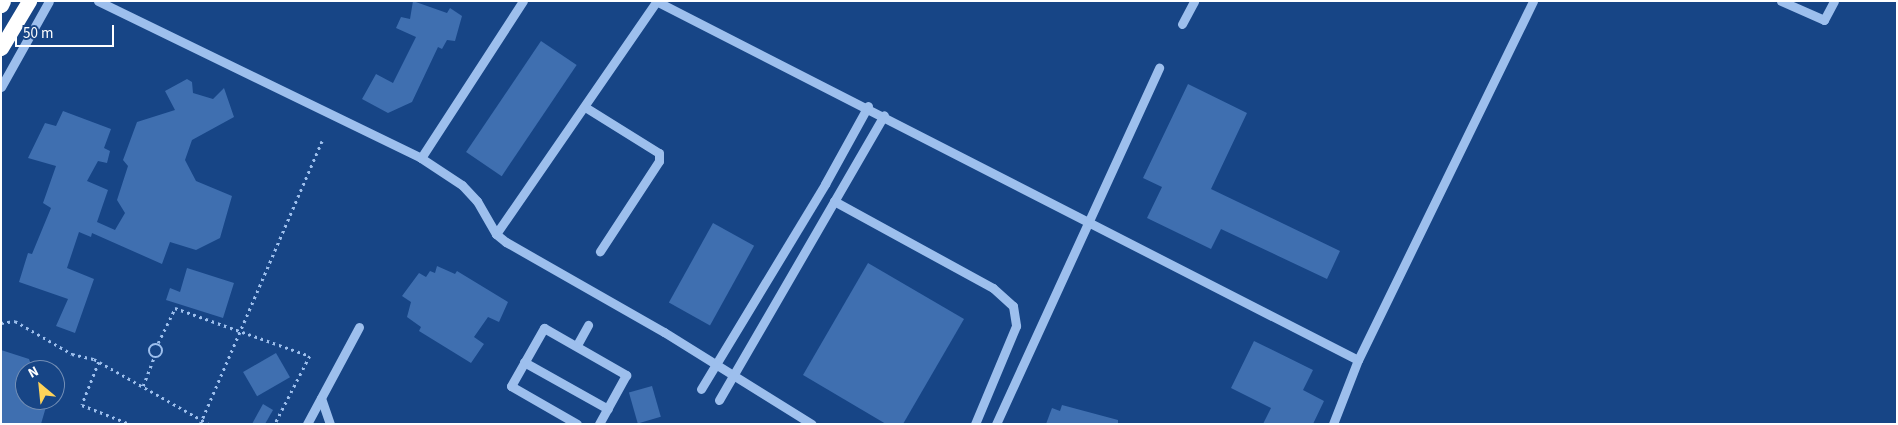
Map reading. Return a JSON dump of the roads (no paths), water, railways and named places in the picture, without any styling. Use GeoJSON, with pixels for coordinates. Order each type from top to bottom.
{"type":"FeatureCollection","features":[{"type":"Feature","properties":{"kind":"highway"},"geometry":{"type":"LineString","coordinates":[[1,5],[3,1]]}},
{"type":"Feature","properties":{"kind":"highway"},"geometry":{"type":"LineString","coordinates":[[1,48],[29,1]]}},
{"type":"Feature","properties":{"kind":"street"},"geometry":{"type":"LineString","coordinates":[[1,87],[49,1]]}},
{"type":"Feature","properties":{"kind":"street"},"geometry":{"type":"LineString","coordinates":[[421,158],[523,1]]}},
{"type":"Feature","properties":{"kind":"street"},"geometry":{"type":"LineString","coordinates":[[496,234],[656,1],[868,106],[1358,360]]}},
{"type":"Feature","properties":{"kind":"street"},"geometry":{"type":"LineString","coordinates":[[1182,24],[1194,1]]}},
{"type":"Feature","properties":{"kind":"street"},"geometry":{"type":"LineString","coordinates":[[1333,424],[1358,360],[1533,1]]}},
{"type":"Feature","properties":{"kind":"street"},"geometry":{"type":"LineString","coordinates":[[1781,1],[1824,20],[1834,1]]}},
{"type":"Feature","properties":{"kind":"street"},"geometry":{"type":"LineString","coordinates":[[103,3],[421,158],[462,185],[477,201],[496,234],[518,250],[716,364],[812,424]]}},
{"type":"Feature","properties":{"kind":"street"},"geometry":{"type":"LineString","coordinates":[[996,424],[1159,68]]}},
{"type":"Feature","properties":{"kind":"street"},"geometry":{"type":"LineString","coordinates":[[701,389],[830,174],[868,106]]}},
{"type":"Feature","properties":{"kind":"street"},"geometry":{"type":"LineString","coordinates":[[585,107],[659,153],[659,161],[600,251]]}},
{"type":"Feature","properties":{"kind":"street"},"geometry":{"type":"LineString","coordinates":[[719,400],[732,374],[884,115]]}},
{"type":"Feature","properties":{"kind":"street"},"geometry":{"type":"LineString","coordinates":[[830,174],[845,182]]}},
{"type":"Feature","properties":{"kind":"street"},"geometry":{"type":"LineString","coordinates":[[834,201],[994,288],[1013,306],[1016,326],[975,424]]}},
{"type":"Feature","properties":{"kind":"street"},"geometry":{"type":"LineString","coordinates":[[577,345],[588,325]]}},
{"type":"Feature","properties":{"kind":"street"},"geometry":{"type":"LineString","coordinates":[[307,424],[359,327]]}},
{"type":"Feature","properties":{"kind":"street"},"geometry":{"type":"LineString","coordinates":[[577,424],[513,388],[512,382],[544,328],[577,345],[626,375],[599,424]]}},
{"type":"Feature","properties":{"kind":"street"},"geometry":{"type":"LineString","coordinates":[[524,362],[608,409]]}},
{"type":"Feature","properties":{"kind":"street"},"geometry":{"type":"LineString","coordinates":[[321,398],[330,424]]}}]}
